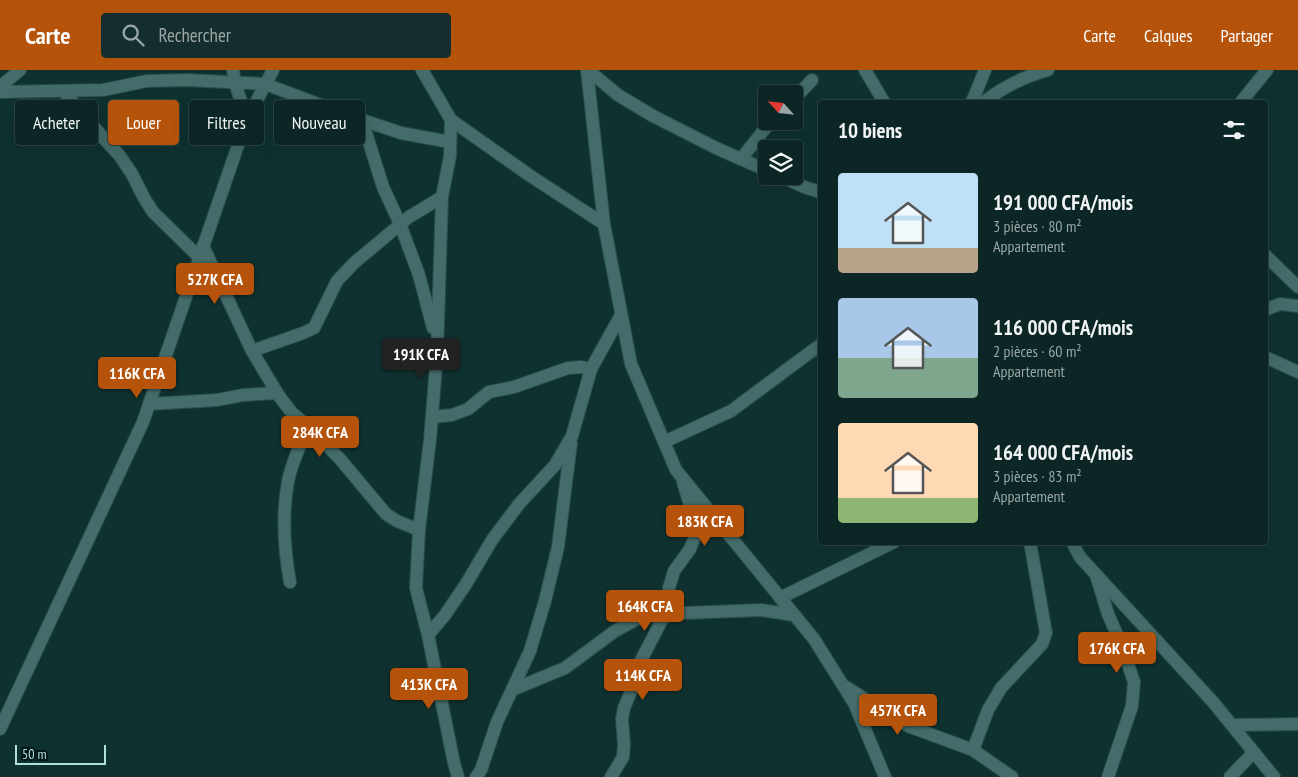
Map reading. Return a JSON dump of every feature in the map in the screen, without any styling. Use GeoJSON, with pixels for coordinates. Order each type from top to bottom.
{"type":"FeatureCollection","features":[{"type":"Feature","properties":{"kind":"street"},"geometry":{"type":"LineString","coordinates":[[0,88],[20,70]]}},
{"type":"Feature","properties":{"kind":"street"},"geometry":{"type":"LineString","coordinates":[[257,100],[273,70]]}},
{"type":"Feature","properties":{"kind":"street"},"geometry":{"type":"LineString","coordinates":[[422,70],[451,120],[529,175],[604,224]]}},
{"type":"Feature","properties":{"kind":"street"},"geometry":{"type":"LineString","coordinates":[[587,70],[618,95],[653,116],[758,167]]}},
{"type":"Feature","properties":{"kind":"street"},"geometry":{"type":"LineString","coordinates":[[587,70],[604,224],[631,364],[676,470],[814,640],[854,703],[885,777]]}},
{"type":"Feature","properties":{"kind":"street"},"geometry":{"type":"LineString","coordinates":[[865,70],[883,100]]}},
{"type":"Feature","properties":{"kind":"street"},"geometry":{"type":"LineString","coordinates":[[973,100],[985,70]]}},
{"type":"Feature","properties":{"kind":"street"},"geometry":{"type":"LineString","coordinates":[[987,100],[997,92],[1048,70]]}},
{"type":"Feature","properties":{"kind":"street"},"geometry":{"type":"LineString","coordinates":[[1243,100],[1267,70]]}},
{"type":"Feature","properties":{"kind":"street"},"geometry":{"type":"LineString","coordinates":[[234,76],[241,100]]}},
{"type":"Feature","properties":{"kind":"street"},"geometry":{"type":"LineString","coordinates":[[0,92],[103,90],[147,81],[234,76],[265,84],[308,100]]}},
{"type":"Feature","properties":{"kind":"street"},"geometry":{"type":"LineString","coordinates":[[803,90],[812,80]]}},
{"type":"Feature","properties":{"kind":"street"},"geometry":{"type":"LineString","coordinates":[[63,90],[120,156],[153,212],[202,252],[252,351],[277,393],[292,413],[308,426],[340,459],[386,514],[419,530]]}},
{"type":"Feature","properties":{"kind":"street"},"geometry":{"type":"LineString","coordinates":[[451,120],[450,156],[442,197],[437,342],[432,417],[419,530],[416,588],[428,635],[458,777]]}},
{"type":"Feature","properties":{"kind":"street"},"geometry":{"type":"LineString","coordinates":[[365,121],[401,133],[450,142]]}},
{"type":"Feature","properties":{"kind":"street"},"geometry":{"type":"LineString","coordinates":[[365,130],[383,187],[400,224],[419,275],[437,342]]}},
{"type":"Feature","properties":{"kind":"street"},"geometry":{"type":"LineString","coordinates":[[740,159],[764,130]]}},
{"type":"Feature","properties":{"kind":"street"},"geometry":{"type":"LineString","coordinates":[[0,729],[143,422],[238,145]]}},
{"type":"Feature","properties":{"kind":"street"},"geometry":{"type":"LineString","coordinates":[[800,185],[818,191]]}},
{"type":"Feature","properties":{"kind":"street"},"geometry":{"type":"LineString","coordinates":[[252,351],[314,328],[338,281],[354,263],[409,217],[442,197]]}},
{"type":"Feature","properties":{"kind":"street"},"geometry":{"type":"LineString","coordinates":[[1268,258],[1298,287]]}},
{"type":"Feature","properties":{"kind":"street"},"geometry":{"type":"LineString","coordinates":[[1268,309],[1280,304],[1298,306]]}},
{"type":"Feature","properties":{"kind":"street"},"geometry":{"type":"LineString","coordinates":[[476,777],[481,770],[497,722],[530,651],[558,547],[572,436],[591,369],[622,315]]}},
{"type":"Feature","properties":{"kind":"street"},"geometry":{"type":"LineString","coordinates":[[664,442],[731,411],[818,346]]}},
{"type":"Feature","properties":{"kind":"street"},"geometry":{"type":"LineString","coordinates":[[1268,359],[1298,372]]}},
{"type":"Feature","properties":{"kind":"street"},"geometry":{"type":"LineString","coordinates":[[432,417],[452,415],[468,409],[489,392],[514,387],[568,368],[580,367],[591,369]]}},
{"type":"Feature","properties":{"kind":"street"},"geometry":{"type":"LineString","coordinates":[[150,404],[217,400],[243,395],[277,393]]}},
{"type":"Feature","properties":{"kind":"street"},"geometry":{"type":"LineString","coordinates":[[290,582],[284,526],[288,482],[295,457],[308,426]]}},
{"type":"Feature","properties":{"kind":"street"},"geometry":{"type":"LineString","coordinates":[[428,635],[445,615],[492,540],[518,504],[555,465],[572,436]]}},
{"type":"Feature","properties":{"kind":"street"},"geometry":{"type":"LineString","coordinates":[[611,777],[623,757],[622,719],[624,708],[635,682],[638,668],[665,614],[669,588],[674,572],[690,549],[696,525],[682,477]]}},
{"type":"Feature","properties":{"kind":"street"},"geometry":{"type":"LineString","coordinates":[[780,598],[888,545]]}},
{"type":"Feature","properties":{"kind":"street"},"geometry":{"type":"LineString","coordinates":[[973,750],[988,710],[1000,688],[1042,644],[1045,638],[1046,633],[1031,545]]}},
{"type":"Feature","properties":{"kind":"street"},"geometry":{"type":"LineString","coordinates":[[1074,545],[1080,557],[1135,615],[1233,725],[1274,777]]}},
{"type":"Feature","properties":{"kind":"street"},"geometry":{"type":"LineString","coordinates":[[1096,573],[1108,614],[1122,646],[1134,682],[1132,706],[1108,777]]}},
{"type":"Feature","properties":{"kind":"street"},"geometry":{"type":"LineString","coordinates":[[512,690],[565,668],[616,631],[637,620],[665,614],[761,610],[794,615]]}},
{"type":"Feature","properties":{"kind":"street"},"geometry":{"type":"LineString","coordinates":[[842,684],[908,726],[973,750],[1012,777]]}},
{"type":"Feature","properties":{"kind":"street"},"geometry":{"type":"LineString","coordinates":[[1233,725],[1298,724]]}},
{"type":"Feature","properties":{"kind":"street"},"geometry":{"type":"LineString","coordinates":[[1230,777],[1254,752]]}}]}
